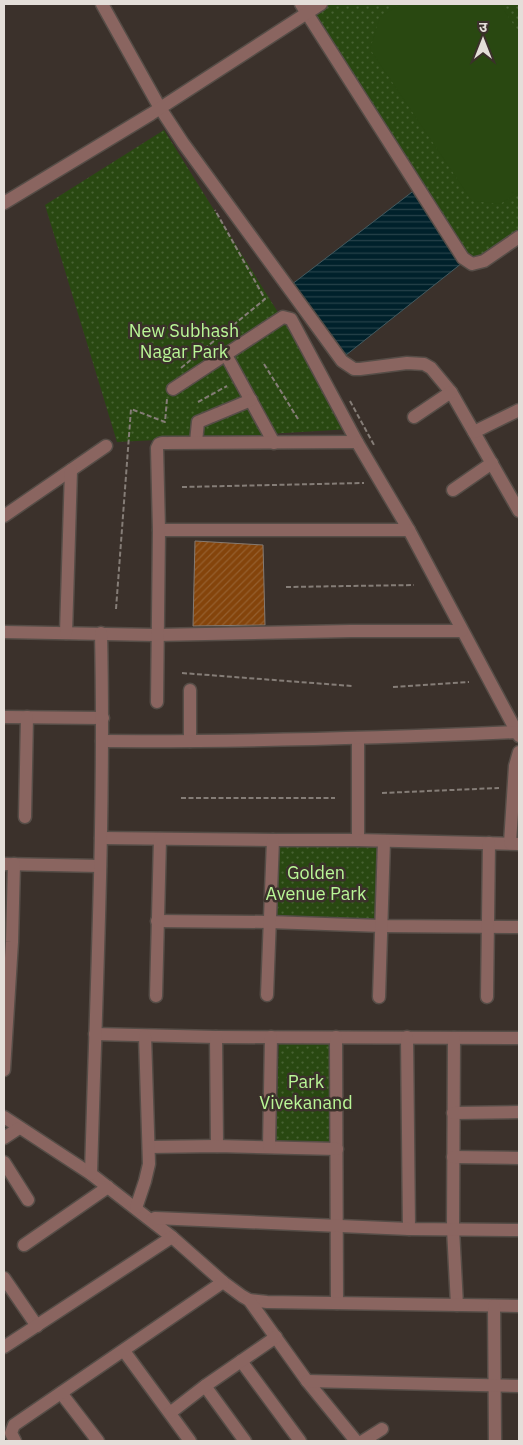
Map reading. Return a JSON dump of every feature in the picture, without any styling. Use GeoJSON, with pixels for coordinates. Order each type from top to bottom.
{"type":"FeatureCollection","features":[{"type":"Feature","properties":{"kind":"street"},"geometry":{"type":"LineString","coordinates":[[102,4],[160,108],[342,361],[354,369],[407,363],[424,364],[431,368],[451,392],[519,511]]}},
{"type":"Feature","properties":{"kind":"street"},"geometry":{"type":"LineString","coordinates":[[4,203],[160,108],[303,8],[321,4]]}},
{"type":"Feature","properties":{"kind":"street"},"geometry":{"type":"LineString","coordinates":[[303,8],[463,258],[472,264],[484,261],[519,237]]}},
{"type":"Feature","properties":{"kind":"street"},"geometry":{"type":"LineString","coordinates":[[102,741],[518,734],[409,530],[357,442],[291,319],[283,317],[173,389]]}},
{"type":"Feature","properties":{"kind":"street"},"geometry":{"type":"LineString","coordinates":[[226,355],[274,443]]}},
{"type":"Feature","properties":{"kind":"street"},"geometry":{"type":"LineString","coordinates":[[414,417],[451,392]]}},
{"type":"Feature","properties":{"kind":"street"},"geometry":{"type":"LineString","coordinates":[[196,442],[198,422],[251,400]]}},
{"type":"Feature","properties":{"kind":"street"},"geometry":{"type":"LineString","coordinates":[[474,432],[519,410]]}},
{"type":"Feature","properties":{"kind":"street"},"geometry":{"type":"LineString","coordinates":[[156,702],[159,530],[158,446],[162,443],[196,442],[357,442]]}},
{"type":"Feature","properties":{"kind":"street"},"geometry":{"type":"LineString","coordinates":[[4,516],[106,446]]}},
{"type":"Feature","properties":{"kind":"street"},"geometry":{"type":"LineString","coordinates":[[453,490],[492,463]]}},
{"type":"Feature","properties":{"kind":"street"},"geometry":{"type":"LineString","coordinates":[[66,633],[71,470]]}},
{"type":"Feature","properties":{"kind":"street"},"geometry":{"type":"LineString","coordinates":[[159,530],[409,530]]}},
{"type":"Feature","properties":{"kind":"street"},"geometry":{"type":"LineString","coordinates":[[4,632],[156,635],[462,631]]}},
{"type":"Feature","properties":{"kind":"street"},"geometry":{"type":"LineString","coordinates":[[91,1174],[101,838],[103,718],[101,634]]}},
{"type":"Feature","properties":{"kind":"street"},"geometry":{"type":"LineString","coordinates":[[190,690],[190,741]]}},
{"type":"Feature","properties":{"kind":"street"},"geometry":{"type":"LineString","coordinates":[[4,717],[103,718]]}},
{"type":"Feature","properties":{"kind":"street"},"geometry":{"type":"LineString","coordinates":[[25,817],[27,717]]}},
{"type":"Feature","properties":{"kind":"street"},"geometry":{"type":"LineString","coordinates":[[358,738],[358,840]]}},
{"type":"Feature","properties":{"kind":"street"},"geometry":{"type":"LineString","coordinates":[[101,838],[358,840],[515,844],[515,766],[519,752]]}},
{"type":"Feature","properties":{"kind":"street"},"geometry":{"type":"LineString","coordinates":[[156,996],[160,839]]}},
{"type":"Feature","properties":{"kind":"street"},"geometry":{"type":"LineString","coordinates":[[267,995],[273,840]]}},
{"type":"Feature","properties":{"kind":"street"},"geometry":{"type":"LineString","coordinates":[[379,997],[384,841]]}},
{"type":"Feature","properties":{"kind":"street"},"geometry":{"type":"LineString","coordinates":[[488,998],[489,843]]}},
{"type":"Feature","properties":{"kind":"street"},"geometry":{"type":"LineString","coordinates":[[4,1070],[12,942],[9,864],[100,866]]}},
{"type":"Feature","properties":{"kind":"street"},"geometry":{"type":"LineString","coordinates":[[157,921],[519,928]]}},
{"type":"Feature","properties":{"kind":"street"},"geometry":{"type":"LineString","coordinates":[[95,1034],[216,1037],[519,1038]]}},
{"type":"Feature","properties":{"kind":"street"},"geometry":{"type":"LineString","coordinates":[[136,1208],[148,1172],[145,1036]]}},
{"type":"Feature","properties":{"kind":"street"},"geometry":{"type":"LineString","coordinates":[[216,1037],[217,1146]]}},
{"type":"Feature","properties":{"kind":"street"},"geometry":{"type":"LineString","coordinates":[[269,1147],[271,1037]]}},
{"type":"Feature","properties":{"kind":"street"},"geometry":{"type":"LineString","coordinates":[[336,1037],[337,1303]]}},
{"type":"Feature","properties":{"kind":"street"},"geometry":{"type":"LineString","coordinates":[[407,1037],[409,1229]]}},
{"type":"Feature","properties":{"kind":"street"},"geometry":{"type":"LineString","coordinates":[[454,1038],[453,1229],[457,1305]]}},
{"type":"Feature","properties":{"kind":"street"},"geometry":{"type":"LineString","coordinates":[[453,1113],[519,1112]]}},
{"type":"Feature","properties":{"kind":"street"},"geometry":{"type":"LineString","coordinates":[[4,1117],[18,1128],[91,1174],[152,1220],[223,1282],[249,1300],[308,1381],[356,1441]]}},
{"type":"Feature","properties":{"kind":"street"},"geometry":{"type":"LineString","coordinates":[[4,1138],[18,1128]]}},
{"type":"Feature","properties":{"kind":"street"},"geometry":{"type":"LineString","coordinates":[[148,1147],[217,1146],[336,1149]]}},
{"type":"Feature","properties":{"kind":"street"},"geometry":{"type":"LineString","coordinates":[[453,1157],[519,1158]]}},
{"type":"Feature","properties":{"kind":"street"},"geometry":{"type":"LineString","coordinates":[[4,1162],[28,1200]]}},
{"type":"Feature","properties":{"kind":"street"},"geometry":{"type":"LineString","coordinates":[[24,1245],[108,1187]]}},
{"type":"Feature","properties":{"kind":"street"},"geometry":{"type":"LineString","coordinates":[[152,1220],[155,1218],[409,1229],[519,1230]]}},
{"type":"Feature","properties":{"kind":"street"},"geometry":{"type":"LineString","coordinates":[[4,1347],[172,1237]]}},
{"type":"Feature","properties":{"kind":"street"},"geometry":{"type":"LineString","coordinates":[[4,1278],[37,1326]]}},
{"type":"Feature","properties":{"kind":"street"},"geometry":{"type":"LineString","coordinates":[[15,1441],[10,1433],[14,1425],[223,1282]]}},
{"type":"Feature","properties":{"kind":"street"},"geometry":{"type":"LineString","coordinates":[[249,1300],[267,1302],[519,1306]]}},
{"type":"Feature","properties":{"kind":"street"},"geometry":{"type":"LineString","coordinates":[[494,1306],[495,1441]]}},
{"type":"Feature","properties":{"kind":"street"},"geometry":{"type":"LineString","coordinates":[[170,1413],[205,1386],[276,1337]]}},
{"type":"Feature","properties":{"kind":"street"},"geometry":{"type":"LineString","coordinates":[[124,1351],[190,1441]]}},
{"type":"Feature","properties":{"kind":"street"},"geometry":{"type":"LineString","coordinates":[[241,1361],[300,1441]]}},
{"type":"Feature","properties":{"kind":"street"},"geometry":{"type":"LineString","coordinates":[[308,1381],[519,1386]]}},
{"type":"Feature","properties":{"kind":"street"},"geometry":{"type":"LineString","coordinates":[[205,1386],[245,1441]]}},
{"type":"Feature","properties":{"kind":"street"},"geometry":{"type":"LineString","coordinates":[[61,1394],[98,1441]]}},
{"type":"Feature","properties":{"kind":"street"},"geometry":{"type":"LineString","coordinates":[[363,1441],[382,1428]]}},
{"type":"Feature","properties":{"kind":"path"},"geometry":{"type":"LineString","coordinates":[[214,207],[265,299]]}},
{"type":"Feature","properties":{"kind":"path"},"geometry":{"type":"LineString","coordinates":[[264,364],[298,419]]}},
{"type":"Feature","properties":{"kind":"path"},"geometry":{"type":"LineString","coordinates":[[198,402],[228,386]]}},
{"type":"Feature","properties":{"kind":"path"},"geometry":{"type":"LineString","coordinates":[[182,487],[364,483]]}},
{"type":"Feature","properties":{"kind":"path"},"geometry":{"type":"LineString","coordinates":[[286,587],[414,585]]}},
{"type":"Feature","properties":{"kind":"path"},"geometry":{"type":"LineString","coordinates":[[182,673],[352,686]]}},
{"type":"Feature","properties":{"kind":"path"},"geometry":{"type":"LineString","coordinates":[[393,687],[469,682]]}},
{"type":"Feature","properties":{"kind":"path"},"geometry":{"type":"LineString","coordinates":[[382,792],[500,788]]}},
{"type":"Feature","properties":{"kind":"path"},"geometry":{"type":"LineString","coordinates":[[181,798],[335,798]]}},
{"type":"Feature","properties":{"kind":"green space"},"geometry":{"type":"Polygon","coordinates":[[[327,4],[519,4],[519,229],[472,261],[314,12],[327,4]]]}},
{"type":"Feature","properties":{"kind":"green space"},"geometry":{"type":"Polygon","coordinates":[[[401,4],[500,4],[519,33],[519,192],[500,204],[472,201],[370,49],[380,17],[401,4]]]}},
{"type":"Feature","properties":{"kind":"green space","name":"New Subhash Nagar Park"},"geometry":{"type":"Polygon","coordinates":[[[164,130],[351,429],[268,434],[270,438],[196,438],[117,442],[45,205],[164,130]]]}},
{"type":"Feature","properties":{"kind":"green space","name":"Golden Avenue Park"},"geometry":{"type":"Polygon","coordinates":[[[274,841],[383,843],[382,924],[276,921],[274,841]]]}},
{"type":"Feature","properties":{"kind":"green space","name":"Park Vivekanand"},"geometry":{"type":"Polygon","coordinates":[[[335,1037],[336,1147],[276,1145],[279,1038],[335,1037]]]}},
{"type":"Feature","properties":{"kind":"water"},"geometry":{"type":"Polygon","coordinates":[[[416,189],[462,263],[341,359],[287,288],[416,189]]]}},
{"type":"Feature","properties":{"kind":"building"},"geometry":{"type":"Polygon","coordinates":[[[195,541],[263,545],[265,625],[193,626],[195,541]]]}}]}
